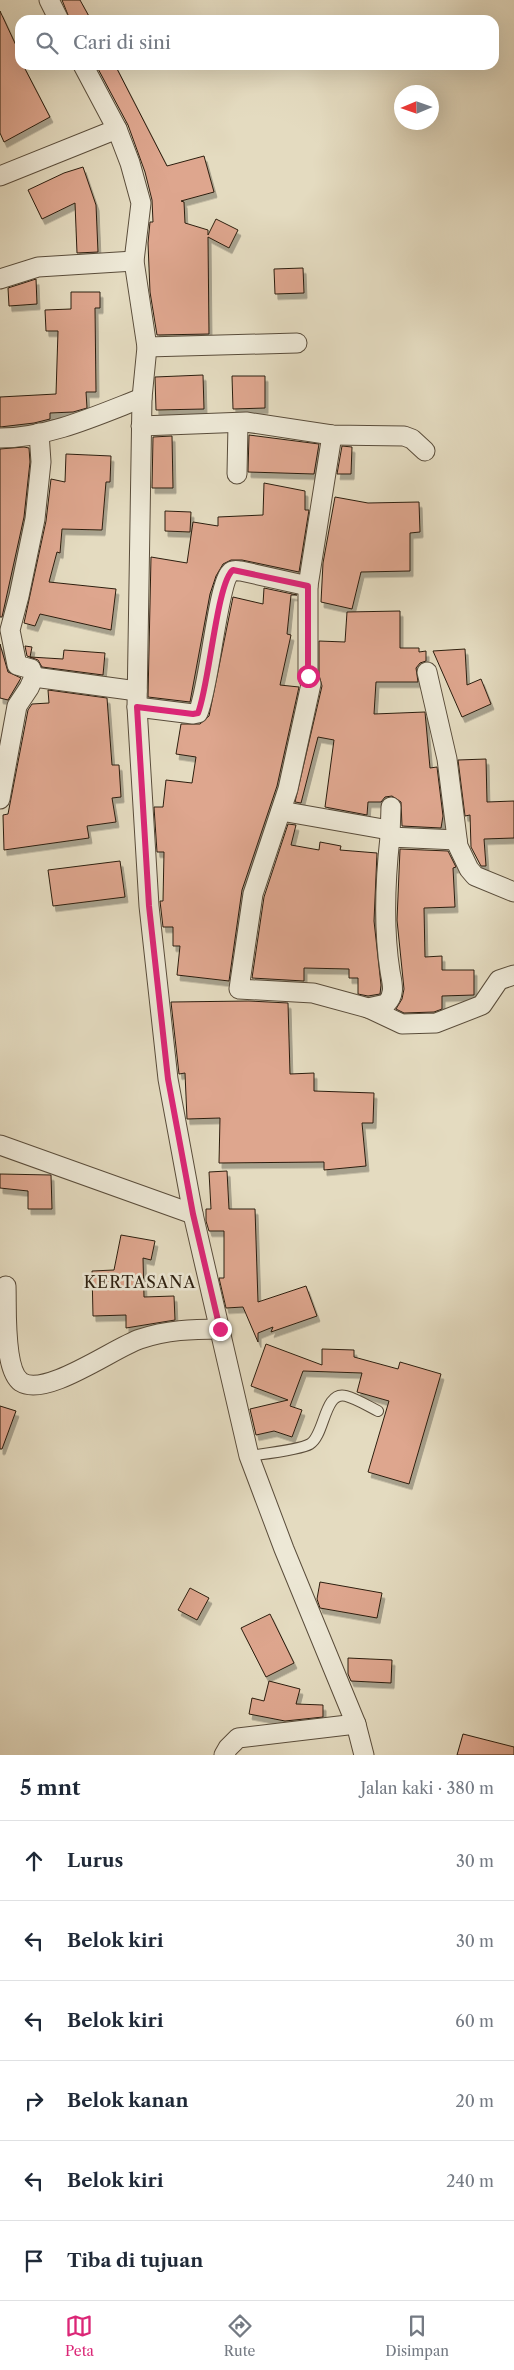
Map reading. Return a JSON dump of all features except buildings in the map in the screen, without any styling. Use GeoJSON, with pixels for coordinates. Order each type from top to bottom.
{"type":"FeatureCollection","features":[{"type":"Feature","properties":{"kind":"street"},"geometry":{"type":"LineString","coordinates":[[49,0],[56,15]]}},
{"type":"Feature","properties":{"kind":"street"},"geometry":{"type":"LineString","coordinates":[[86,70],[117,129],[130,163],[141,203],[134,261],[147,347],[141,426],[137,699],[149,906],[168,1079],[193,1214],[249,1456],[284,1549],[356,1724],[364,1755]]}},
{"type":"Feature","properties":{"kind":"street"},"geometry":{"type":"LineString","coordinates":[[0,176],[117,129]]}},
{"type":"Feature","properties":{"kind":"street"},"geometry":{"type":"LineString","coordinates":[[0,279],[38,267],[134,261]]}},
{"type":"Feature","properties":{"kind":"street"},"geometry":{"type":"LineString","coordinates":[[147,347],[297,343]]}},
{"type":"Feature","properties":{"kind":"street"},"geometry":{"type":"LineString","coordinates":[[0,438],[39,433],[88,419],[142,398]]}},
{"type":"Feature","properties":{"kind":"street"},"geometry":{"type":"LineString","coordinates":[[141,426],[238,424],[246,422],[332,435],[404,436],[412,439],[425,451]]}},
{"type":"Feature","properties":{"kind":"street"},"geometry":{"type":"LineString","coordinates":[[237,474],[238,424]]}},
{"type":"Feature","properties":{"kind":"street"},"geometry":{"type":"LineString","coordinates":[[0,798],[17,706],[30,688],[34,677],[31,669],[17,665],[16,650],[5,629],[23,580],[35,519],[41,462],[39,433]]}},
{"type":"Feature","properties":{"kind":"street"},"geometry":{"type":"LineString","coordinates":[[332,435],[308,586],[308,677],[311,684],[281,811],[253,894],[239,989],[313,993],[368,1008],[402,1024],[436,1023],[482,1006],[500,980],[514,975]]}},
{"type":"Feature","properties":{"kind":"street"},"geometry":{"type":"LineString","coordinates":[[34,677],[137,699],[193,714],[198,713],[214,642],[223,588],[230,573],[233,570],[241,571],[308,586]]}},
{"type":"Feature","properties":{"kind":"street"},"geometry":{"type":"LineString","coordinates":[[427,672],[447,759],[457,840],[462,857],[475,876],[514,892]]}},
{"type":"Feature","properties":{"kind":"street"},"geometry":{"type":"LineString","coordinates":[[368,1008],[386,1004],[393,992],[385,932],[391,807]]}},
{"type":"Feature","properties":{"kind":"street"},"geometry":{"type":"LineString","coordinates":[[281,811],[390,833],[457,840]]}},
{"type":"Feature","properties":{"kind":"street"},"geometry":{"type":"LineString","coordinates":[[0,1145],[193,1214]]}},
{"type":"Feature","properties":{"kind":"street"},"geometry":{"type":"LineString","coordinates":[[6,1286],[10,1360],[14,1374],[21,1381],[29,1384],[52,1381],[72,1375],[139,1339],[186,1329],[220,1329]]}},
{"type":"Feature","properties":{"kind":"street"},"geometry":{"type":"LineString","coordinates":[[224,1755],[238,1738],[356,1724]]}},
{"type":"Feature","properties":{"kind":"lane"},"geometry":{"type":"LineString","coordinates":[[249,1456],[309,1445],[318,1438],[330,1403],[336,1397],[345,1396],[378,1411]]}},
{"type":"Feature","properties":{"kind":"district","name":"KERTASANA"},"geometry":{"type":"Point","coordinates":[140,1282]}},
{"type":"Feature","properties":{"kind":"route"},"geometry":{"type":"LineString","coordinates":[[220,1329],[193,1214],[168,1079],[149,906],[137,707],[198,713],[214,642],[223,588],[226,578],[233,570],[308,586],[308,676]]}}]}
